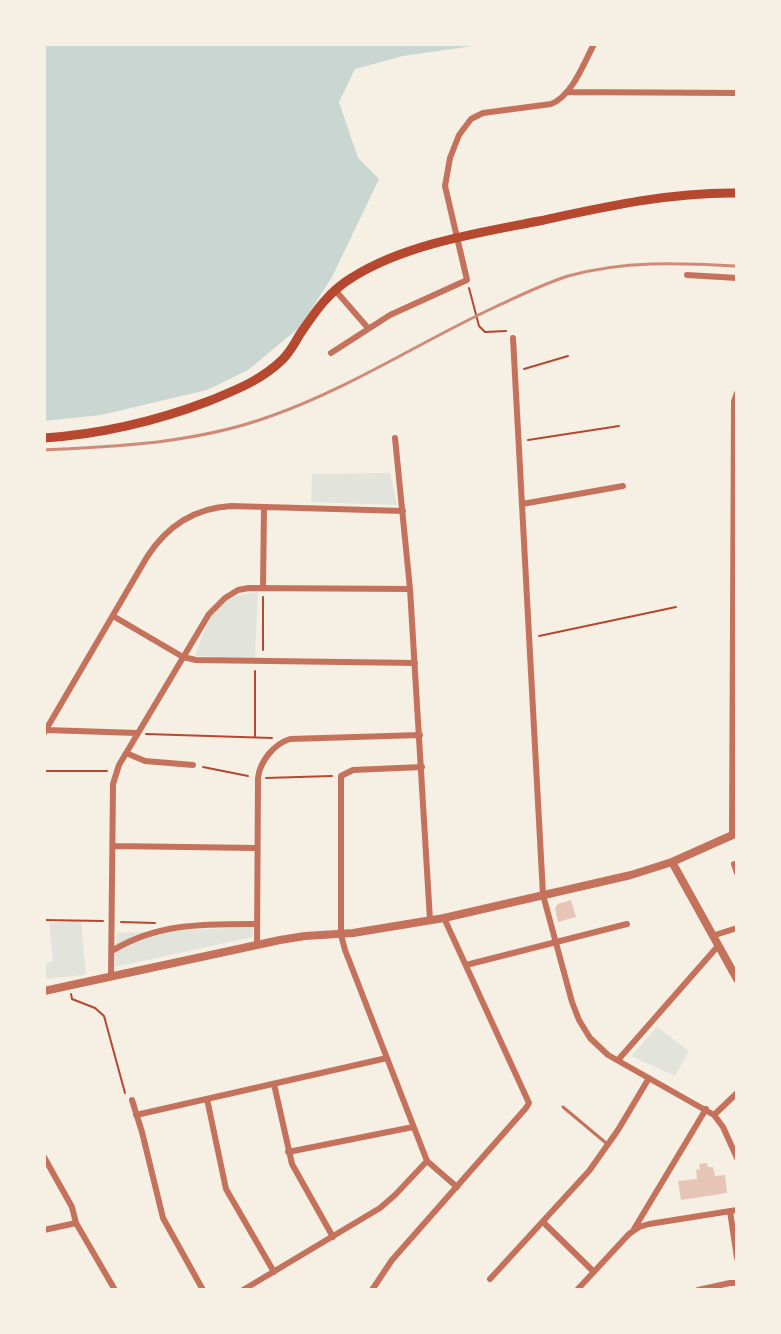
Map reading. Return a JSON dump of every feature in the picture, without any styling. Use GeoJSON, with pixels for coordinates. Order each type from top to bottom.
{"type":"FeatureCollection","features":[{"type":"Feature","properties":{"kind":"main road"},"geometry":{"type":"LineString","coordinates":[[44,438],[92,434],[136,425],[247,386],[283,359],[314,313],[335,290],[381,263],[458,238],[643,200],[737,193]]}},
{"type":"Feature","properties":{"kind":"street"},"geometry":{"type":"LineString","coordinates":[[331,353],[413,303],[467,280],[445,186],[450,158],[462,129],[471,119],[483,113],[551,104],[560,100],[594,44]]}},
{"type":"Feature","properties":{"kind":"street"},"geometry":{"type":"LineString","coordinates":[[567,92],[737,93]]}},
{"type":"Feature","properties":{"kind":"street"},"geometry":{"type":"LineString","coordinates":[[687,275],[737,278]]}},
{"type":"Feature","properties":{"kind":"street"},"geometry":{"type":"LineString","coordinates":[[335,290],[368,328]]}},
{"type":"Feature","properties":{"kind":"street"},"geometry":{"type":"LineString","coordinates":[[513,338],[543,895],[572,1002],[579,1020],[599,1047],[714,1115],[737,1158]]}},
{"type":"Feature","properties":{"kind":"street"},"geometry":{"type":"LineString","coordinates":[[44,991],[305,936],[341,935],[444,918],[631,875],[672,862],[734,834],[734,401],[737,393]]}},
{"type":"Feature","properties":{"kind":"street"},"geometry":{"type":"LineString","coordinates":[[395,438],[410,589],[430,920]]}},
{"type":"Feature","properties":{"kind":"street"},"geometry":{"type":"LineString","coordinates":[[522,504],[623,486]]}},
{"type":"Feature","properties":{"kind":"street"},"geometry":{"type":"LineString","coordinates":[[137,733],[45,732],[153,548],[174,526],[193,514],[231,506],[403,511]]}},
{"type":"Feature","properties":{"kind":"street"},"geometry":{"type":"LineString","coordinates":[[263,587],[264,507]]}},
{"type":"Feature","properties":{"kind":"street"},"geometry":{"type":"LineString","coordinates":[[111,976],[113,784],[116,771],[204,621],[218,604],[238,590],[249,588],[410,589]]}},
{"type":"Feature","properties":{"kind":"street"},"geometry":{"type":"LineString","coordinates":[[113,616],[183,657],[196,660],[415,663]]}},
{"type":"Feature","properties":{"kind":"street"},"geometry":{"type":"LineString","coordinates":[[257,945],[259,769],[275,748],[290,739],[420,735]]}},
{"type":"Feature","properties":{"kind":"street"},"geometry":{"type":"LineString","coordinates":[[126,753],[145,761],[193,765]]}},
{"type":"Feature","properties":{"kind":"street"},"geometry":{"type":"LineString","coordinates":[[422,767],[353,770],[341,776],[341,935],[427,1161],[457,1187]]}},
{"type":"Feature","properties":{"kind":"street"},"geometry":{"type":"LineString","coordinates":[[113,846],[257,848]]}},
{"type":"Feature","properties":{"kind":"street"},"geometry":{"type":"LineString","coordinates":[[672,862],[737,979]]}},
{"type":"Feature","properties":{"kind":"street"},"geometry":{"type":"LineString","coordinates":[[734,864],[737,873]]}},
{"type":"Feature","properties":{"kind":"street"},"geometry":{"type":"LineString","coordinates":[[372,1290],[392,1260],[529,1103],[444,918]]}},
{"type":"Feature","properties":{"kind":"street"},"geometry":{"type":"LineString","coordinates":[[112,951],[140,936],[182,926],[257,924]]}},
{"type":"Feature","properties":{"kind":"street"},"geometry":{"type":"LineString","coordinates":[[466,965],[627,924]]}},
{"type":"Feature","properties":{"kind":"street"},"geometry":{"type":"LineString","coordinates":[[712,936],[737,928]]}},
{"type":"Feature","properties":{"kind":"street"},"geometry":{"type":"LineString","coordinates":[[618,1060],[718,946]]}},
{"type":"Feature","properties":{"kind":"street"},"geometry":{"type":"LineString","coordinates":[[136,1115],[387,1058]]}},
{"type":"Feature","properties":{"kind":"street"},"geometry":{"type":"LineString","coordinates":[[490,1279],[589,1171],[649,1078]]}},
{"type":"Feature","properties":{"kind":"street"},"geometry":{"type":"LineString","coordinates":[[274,1084],[288,1152],[296,1174],[333,1237]]}},
{"type":"Feature","properties":{"kind":"street"},"geometry":{"type":"LineString","coordinates":[[714,1115],[737,1093]]}},
{"type":"Feature","properties":{"kind":"street"},"geometry":{"type":"LineString","coordinates":[[207,1099],[226,1189],[274,1272]]}},
{"type":"Feature","properties":{"kind":"street"},"geometry":{"type":"LineString","coordinates":[[132,1100],[163,1218],[203,1290]]}},
{"type":"Feature","properties":{"kind":"street"},"geometry":{"type":"LineString","coordinates":[[577,1290],[633,1230],[706,1109]]}},
{"type":"Feature","properties":{"kind":"street"},"geometry":{"type":"LineString","coordinates":[[288,1152],[413,1127]]}},
{"type":"Feature","properties":{"kind":"street"},"geometry":{"type":"LineString","coordinates":[[44,1157],[70,1202],[76,1223],[115,1290]]}},
{"type":"Feature","properties":{"kind":"street"},"geometry":{"type":"LineString","coordinates":[[243,1290],[388,1202],[427,1161]]}},
{"type":"Feature","properties":{"kind":"street"},"geometry":{"type":"LineString","coordinates":[[633,1230],[649,1224],[734,1210],[737,1258]]}},
{"type":"Feature","properties":{"kind":"street"},"geometry":{"type":"LineString","coordinates":[[543,1222],[594,1272]]}},
{"type":"Feature","properties":{"kind":"street"},"geometry":{"type":"LineString","coordinates":[[44,1230],[76,1223]]}},
{"type":"Feature","properties":{"kind":"street"},"geometry":{"type":"LineString","coordinates":[[698,1290],[737,1283]]}},
{"type":"Feature","properties":{"kind":"lane"},"geometry":{"type":"LineString","coordinates":[[563,1107],[608,1145]]}},
{"type":"Feature","properties":{"kind":"path"},"geometry":{"type":"LineString","coordinates":[[467,280],[479,326],[485,332],[512,331],[513,338]]}},
{"type":"Feature","properties":{"kind":"path"},"geometry":{"type":"LineString","coordinates":[[515,371],[568,356]]}},
{"type":"Feature","properties":{"kind":"path"},"geometry":{"type":"LineString","coordinates":[[519,441],[619,426]]}},
{"type":"Feature","properties":{"kind":"path"},"geometry":{"type":"LineString","coordinates":[[255,738],[263,587]]}},
{"type":"Feature","properties":{"kind":"path"},"geometry":{"type":"LineString","coordinates":[[530,637],[676,607]]}},
{"type":"Feature","properties":{"kind":"path"},"geometry":{"type":"LineString","coordinates":[[137,733],[276,739],[282,742]]}},
{"type":"Feature","properties":{"kind":"path"},"geometry":{"type":"LineString","coordinates":[[44,771],[116,771]]}},
{"type":"Feature","properties":{"kind":"path"},"geometry":{"type":"LineString","coordinates":[[70,985],[72,999],[95,1008],[104,1016],[126,1094],[132,1100]]}},
{"type":"Feature","properties":{"kind":"shaded area"},"geometry":{"type":"Polygon","coordinates":[[[44,44],[487,44],[403,56],[355,69],[339,102],[358,158],[379,179],[332,277],[300,327],[248,370],[207,390],[101,415],[44,421],[44,44]]]}},
{"type":"Feature","properties":{"kind":"shaded area"},"geometry":{"type":"Polygon","coordinates":[[[390,473],[397,505],[311,502],[312,474],[390,473]]]}},
{"type":"Feature","properties":{"kind":"shaded area"},"geometry":{"type":"Polygon","coordinates":[[[258,592],[255,658],[195,656],[209,621],[222,604],[243,594],[258,592]]]}},
{"type":"Feature","properties":{"kind":"shaded area"},"geometry":{"type":"Polygon","coordinates":[[[81,920],[86,975],[44,979],[44,963],[53,962],[49,923],[81,920]]]}},
{"type":"Feature","properties":{"kind":"shaded area"},"geometry":{"type":"Polygon","coordinates":[[[252,927],[253,937],[115,967],[117,933],[252,927]]]}},
{"type":"Feature","properties":{"kind":"shaded area"},"geometry":{"type":"Polygon","coordinates":[[[657,1027],[689,1051],[675,1076],[631,1056],[657,1027]]]}},
{"type":"Feature","properties":{"kind":"building"},"geometry":{"type":"Polygon","coordinates":[[[571,900],[576,917],[558,922],[555,908],[571,900]]]}},
{"type":"Feature","properties":{"kind":"building"},"geometry":{"type":"Polygon","coordinates":[[[707,1163],[708,1167],[713,1167],[715,1176],[725,1175],[727,1193],[681,1200],[678,1181],[697,1179],[699,1164],[707,1163]]]}},
{"type":"Feature","properties":{"kind":"railway"},"geometry":{"type":"LineString","coordinates":[[44,450],[187,438],[271,416],[329,392],[495,307],[568,276],[631,265],[737,266]]}}]}
